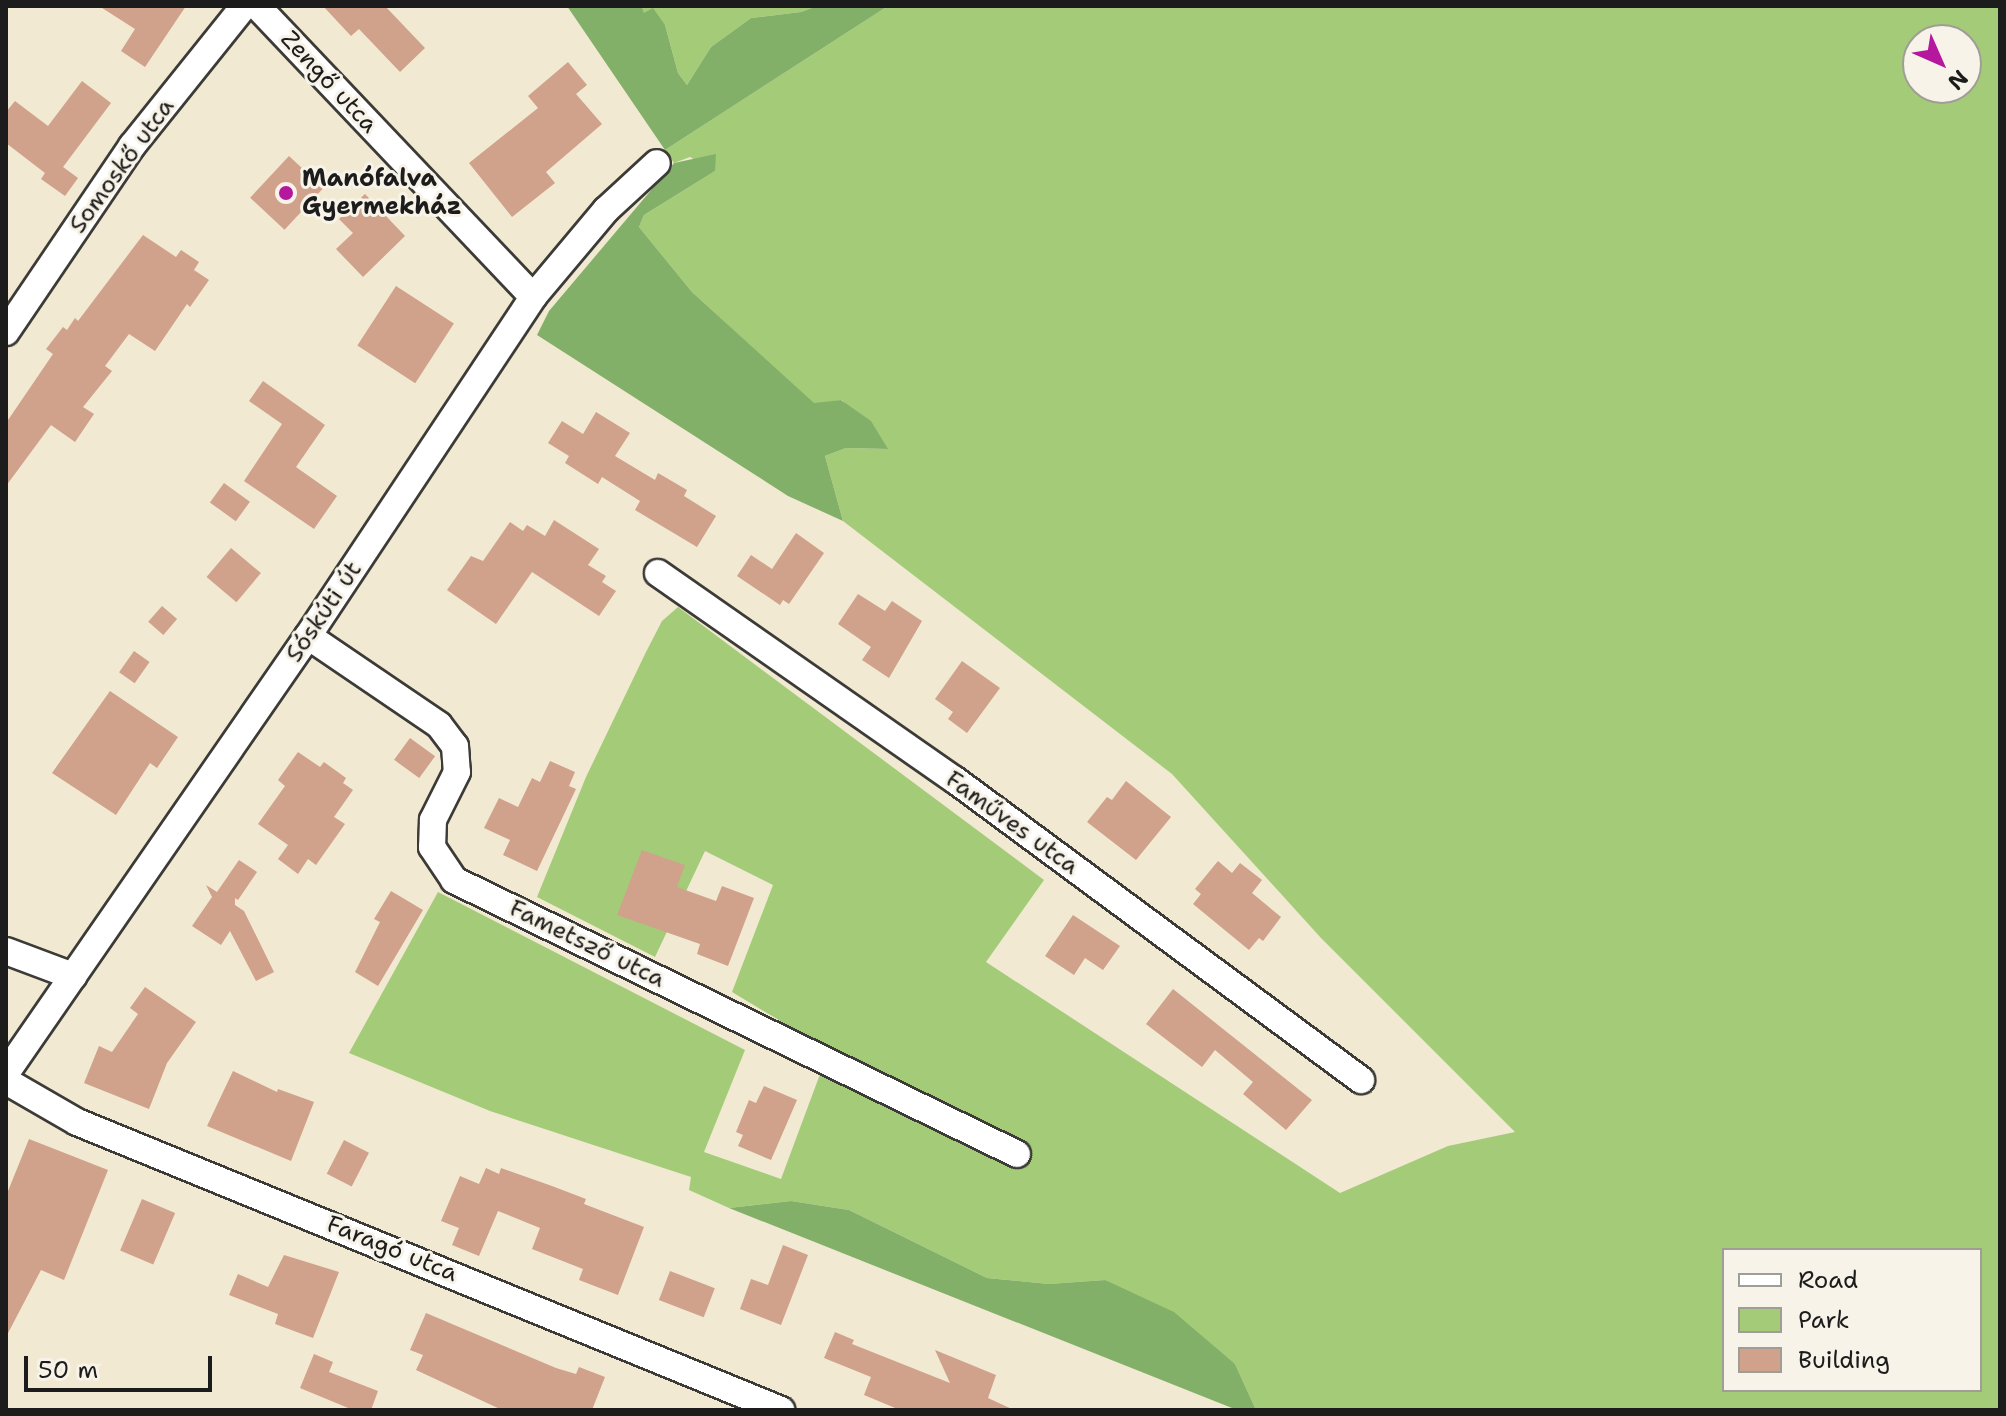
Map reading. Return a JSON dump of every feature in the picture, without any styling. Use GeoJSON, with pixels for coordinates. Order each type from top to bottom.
{"type":"FeatureCollection","features":[{"type":"Feature","properties":{"kind":"street","name":"Somoskő utca"},"geometry":{"type":"LineString","coordinates":[[6,332],[132,146],[244,6]]}},
{"type":"Feature","properties":{"kind":"street","name":"Zengő utca"},"geometry":{"type":"LineString","coordinates":[[257,6],[533,297]]}},
{"type":"Feature","properties":{"kind":"street","name":"Sóskúti út"},"geometry":{"type":"LineString","coordinates":[[6,1073],[308,636],[533,297],[606,210],[657,163]]}},
{"type":"Feature","properties":{"kind":"street","name":"Faműves utca"},"geometry":{"type":"LineString","coordinates":[[658,573],[955,780],[1361,1080]]}},
{"type":"Feature","properties":{"kind":"street","name":"Fametsző utca"},"geometry":{"type":"LineString","coordinates":[[308,636],[439,725],[455,746],[457,772],[433,820],[432,847],[454,880],[1017,1154]]}},
{"type":"Feature","properties":{"kind":"street"},"geometry":{"type":"LineString","coordinates":[[6,951],[73,976]]}},
{"type":"Feature","properties":{"kind":"street","name":"Faragó utca"},"geometry":{"type":"LineString","coordinates":[[6,1081],[77,1122],[781,1410]]}},
{"type":"Feature","properties":{"kind":"green space"},"geometry":{"type":"Polygon","coordinates":[[[567,6],[641,6],[644,13],[653,8],[665,25],[678,73],[687,85],[711,47],[751,18],[801,12],[817,6],[888,6],[665,150],[567,6]]]}},
{"type":"Feature","properties":{"kind":"green space"},"geometry":{"type":"Polygon","coordinates":[[[641,6],[817,6],[801,12],[751,18],[711,47],[687,85],[678,73],[665,25],[643,14],[641,6]]]}},
{"type":"Feature","properties":{"kind":"green space"},"geometry":{"type":"Polygon","coordinates":[[[888,6],[2000,6],[2000,1410],[1256,1410],[1235,1364],[1105,1280],[1049,1284],[987,1278],[849,1210],[791,1201],[729,1208],[689,1190],[691,1177],[490,1111],[349,1053],[438,892],[745,1050],[704,1152],[781,1179],[829,1050],[732,992],[773,885],[705,851],[655,957],[537,897],[586,777],[646,652],[662,621],[678,607],[1044,880],[986,962],[1340,1193],[1448,1146],[1515,1132],[1321,938],[1172,774],[843,521],[825,456],[846,448],[887,449],[842,400],[814,404],[692,292],[639,227],[644,215],[715,171],[690,157],[674,163],[665,150],[888,6]]]}},
{"type":"Feature","properties":{"kind":"green space"},"geometry":{"type":"Polygon","coordinates":[[[716,154],[715,171],[644,215],[639,227],[692,292],[814,403],[841,400],[871,421],[888,449],[846,448],[825,456],[843,521],[788,496],[537,335],[549,311],[674,163],[716,154]]]}},
{"type":"Feature","properties":{"kind":"green space"},"geometry":{"type":"Polygon","coordinates":[[[791,1201],[849,1210],[987,1278],[1049,1284],[1105,1280],[1174,1312],[1235,1364],[1256,1410],[1237,1410],[729,1208],[791,1201]]]}},
{"type":"Feature","properties":{"kind":"building"},"geometry":{"type":"Polygon","coordinates":[[[99,6],[186,6],[145,67],[121,51],[135,29],[99,6]]]}},
{"type":"Feature","properties":{"kind":"building"},"geometry":{"type":"Polygon","coordinates":[[[323,6],[385,6],[425,48],[400,72],[359,29],[351,36],[323,6]]]}},
{"type":"Feature","properties":{"kind":"building"},"geometry":{"type":"Polygon","coordinates":[[[568,62],[587,85],[576,94],[602,124],[546,172],[555,183],[512,217],[469,163],[538,108],[528,96],[568,62]]]}},
{"type":"Feature","properties":{"kind":"building"},"geometry":{"type":"Polygon","coordinates":[[[82,81],[111,103],[63,167],[78,178],[65,196],[41,179],[45,173],[6,143],[6,112],[15,101],[48,126],[82,81]]]}},
{"type":"Feature","properties":{"kind":"building","name":"Manófalva Gyermekház"},"geometry":{"type":"Polygon","coordinates":[[[289,156],[323,188],[284,230],[250,198],[289,156]]]}},
{"type":"Feature","properties":{"kind":"building"},"geometry":{"type":"Polygon","coordinates":[[[365,194],[405,236],[363,277],[336,249],[353,233],[339,219],[365,194]]]}},
{"type":"Feature","properties":{"kind":"building"},"geometry":{"type":"Polygon","coordinates":[[[143,235],[176,257],[181,250],[199,262],[194,270],[209,280],[190,307],[187,304],[155,351],[129,334],[105,366],[112,371],[83,407],[94,414],[75,442],[51,425],[6,486],[6,423],[53,354],[46,349],[63,327],[67,330],[75,318],[78,321],[143,235]]]}},
{"type":"Feature","properties":{"kind":"building"},"geometry":{"type":"Polygon","coordinates":[[[396,286],[454,324],[415,383],[357,346],[396,286]]]}},
{"type":"Feature","properties":{"kind":"building"},"geometry":{"type":"Polygon","coordinates":[[[263,381],[325,425],[296,467],[337,496],[314,529],[244,481],[282,424],[249,401],[263,381]]]}},
{"type":"Feature","properties":{"kind":"building"},"geometry":{"type":"Polygon","coordinates":[[[596,412],[630,433],[615,456],[655,480],[658,473],[687,490],[684,496],[716,516],[697,547],[635,510],[640,501],[602,477],[598,484],[565,463],[569,456],[548,443],[562,421],[583,434],[596,412]]]}},
{"type":"Feature","properties":{"kind":"building"},"geometry":{"type":"Polygon","coordinates":[[[224,483],[250,502],[236,521],[210,502],[224,483]]]}},
{"type":"Feature","properties":{"kind":"building"},"geometry":{"type":"Polygon","coordinates":[[[554,520],[599,549],[588,565],[606,576],[602,582],[616,591],[599,616],[532,572],[496,624],[447,590],[471,556],[483,561],[510,522],[523,531],[527,525],[545,536],[554,520]]]}},
{"type":"Feature","properties":{"kind":"building"},"geometry":{"type":"Polygon","coordinates":[[[796,533],[824,553],[789,604],[783,600],[780,605],[737,576],[751,555],[772,569],[796,533]]]}},
{"type":"Feature","properties":{"kind":"building"},"geometry":{"type":"Polygon","coordinates":[[[231,548],[261,573],[236,602],[207,577],[231,548]]]}},
{"type":"Feature","properties":{"kind":"building"},"geometry":{"type":"Polygon","coordinates":[[[858,594],[885,611],[892,601],[922,621],[889,678],[862,660],[871,647],[838,624],[858,594]]]}},
{"type":"Feature","properties":{"kind":"building"},"geometry":{"type":"Polygon","coordinates":[[[162,606],[177,619],[163,635],[148,622],[162,606]]]}},
{"type":"Feature","properties":{"kind":"building"},"geometry":{"type":"Polygon","coordinates":[[[134,651],[150,662],[135,683],[119,672],[134,651]]]}},
{"type":"Feature","properties":{"kind":"building"},"geometry":{"type":"Polygon","coordinates":[[[962,661],[1000,688],[967,733],[948,719],[953,712],[935,699],[962,661]]]}},
{"type":"Feature","properties":{"kind":"building"},"geometry":{"type":"Polygon","coordinates":[[[110,691],[178,737],[157,768],[150,763],[116,815],[52,773],[110,691]]]}},
{"type":"Feature","properties":{"kind":"building"},"geometry":{"type":"Polygon","coordinates":[[[410,738],[435,756],[419,778],[394,760],[410,738]]]}},
{"type":"Feature","properties":{"kind":"building"},"geometry":{"type":"Polygon","coordinates":[[[298,752],[320,767],[324,762],[346,778],[343,783],[353,790],[334,817],[345,824],[316,865],[308,859],[298,874],[278,859],[288,845],[258,824],[285,786],[278,780],[298,752]]]}},
{"type":"Feature","properties":{"kind":"building"},"geometry":{"type":"Polygon","coordinates":[[[550,761],[575,772],[569,786],[576,789],[537,871],[503,855],[510,840],[484,828],[499,798],[518,807],[532,778],[540,782],[550,761]]]}},
{"type":"Feature","properties":{"kind":"building"},"geometry":{"type":"Polygon","coordinates":[[[1126,781],[1171,817],[1136,860],[1087,822],[1107,797],[1112,800],[1126,781]]]}},
{"type":"Feature","properties":{"kind":"building"},"geometry":{"type":"Polygon","coordinates":[[[642,850],[685,865],[677,887],[716,901],[722,886],[754,898],[728,966],[697,954],[700,944],[617,915],[642,850]]]}},
{"type":"Feature","properties":{"kind":"building"},"geometry":{"type":"Polygon","coordinates":[[[239,860],[257,872],[238,900],[235,898],[235,905],[244,911],[274,972],[256,981],[230,931],[221,945],[192,926],[212,897],[206,885],[217,892],[239,860]]]}},
{"type":"Feature","properties":{"kind":"building"},"geometry":{"type":"Polygon","coordinates":[[[1218,861],[1232,873],[1240,863],[1262,880],[1252,893],[1281,917],[1263,941],[1259,938],[1249,950],[1193,904],[1201,894],[1195,889],[1218,861]]]}},
{"type":"Feature","properties":{"kind":"building"},"geometry":{"type":"Polygon","coordinates":[[[391,891],[423,910],[378,986],[355,972],[380,922],[374,919],[391,891]]]}},
{"type":"Feature","properties":{"kind":"building"},"geometry":{"type":"Polygon","coordinates":[[[1073,915],[1120,946],[1103,970],[1085,958],[1074,975],[1045,956],[1073,915]]]}},
{"type":"Feature","properties":{"kind":"building"},"geometry":{"type":"Polygon","coordinates":[[[145,987],[196,1022],[167,1063],[149,1109],[84,1083],[99,1046],[112,1052],[138,1014],[130,1008],[145,987]]]}},
{"type":"Feature","properties":{"kind":"building"},"geometry":{"type":"Polygon","coordinates":[[[1173,989],[1312,1100],[1286,1130],[1243,1094],[1253,1082],[1215,1050],[1202,1067],[1146,1024],[1173,989]]]}},
{"type":"Feature","properties":{"kind":"building"},"geometry":{"type":"Polygon","coordinates":[[[233,1071],[277,1092],[278,1089],[314,1102],[291,1161],[207,1126],[233,1071]]]}},
{"type":"Feature","properties":{"kind":"building"},"geometry":{"type":"Polygon","coordinates":[[[764,1086],[797,1100],[771,1160],[738,1146],[743,1135],[736,1132],[749,1100],[756,1103],[764,1086]]]}},
{"type":"Feature","properties":{"kind":"building"},"geometry":{"type":"Polygon","coordinates":[[[29,1139],[108,1170],[64,1280],[41,1270],[6,1337],[6,1196],[29,1139]]]}},
{"type":"Feature","properties":{"kind":"building"},"geometry":{"type":"Polygon","coordinates":[[[344,1140],[369,1153],[352,1187],[327,1174],[344,1140]]]}},
{"type":"Feature","properties":{"kind":"building"},"geometry":{"type":"Polygon","coordinates":[[[486,1168],[499,1174],[501,1168],[552,1186],[586,1199],[584,1204],[644,1227],[618,1295],[579,1280],[583,1269],[532,1249],[540,1228],[498,1211],[479,1256],[452,1245],[459,1228],[441,1221],[460,1176],[479,1184],[486,1168]]]}},
{"type":"Feature","properties":{"kind":"building"},"geometry":{"type":"Polygon","coordinates":[[[142,1199],[175,1213],[153,1265],[120,1251],[142,1199]]]}},
{"type":"Feature","properties":{"kind":"building"},"geometry":{"type":"Polygon","coordinates":[[[783,1245],[808,1255],[781,1325],[740,1309],[751,1279],[768,1285],[783,1245]]]}},
{"type":"Feature","properties":{"kind":"building"},"geometry":{"type":"Polygon","coordinates":[[[284,1255],[339,1272],[313,1338],[275,1324],[278,1314],[229,1295],[238,1274],[268,1287],[284,1255]]]}},
{"type":"Feature","properties":{"kind":"building"},"geometry":{"type":"Polygon","coordinates":[[[670,1271],[715,1288],[704,1317],[659,1300],[670,1271]]]}},
{"type":"Feature","properties":{"kind":"building"},"geometry":{"type":"Polygon","coordinates":[[[426,1313],[556,1368],[576,1374],[579,1367],[605,1377],[592,1410],[502,1410],[416,1370],[423,1355],[410,1350],[426,1313]]]}},
{"type":"Feature","properties":{"kind":"building"},"geometry":{"type":"Polygon","coordinates":[[[835,1332],[854,1340],[852,1344],[950,1383],[935,1350],[996,1375],[988,1398],[1014,1410],[900,1410],[864,1395],[871,1377],[824,1358],[835,1332]]]}},
{"type":"Feature","properties":{"kind":"building"},"geometry":{"type":"Polygon","coordinates":[[[314,1354],[333,1362],[329,1372],[378,1391],[371,1410],[353,1410],[300,1388],[314,1354]]]}},
{"type":"Feature","properties":{"kind":"place","name":"Manófalva Gyermekház"},"geometry":{"type":"Point","coordinates":[286,193]}}]}
